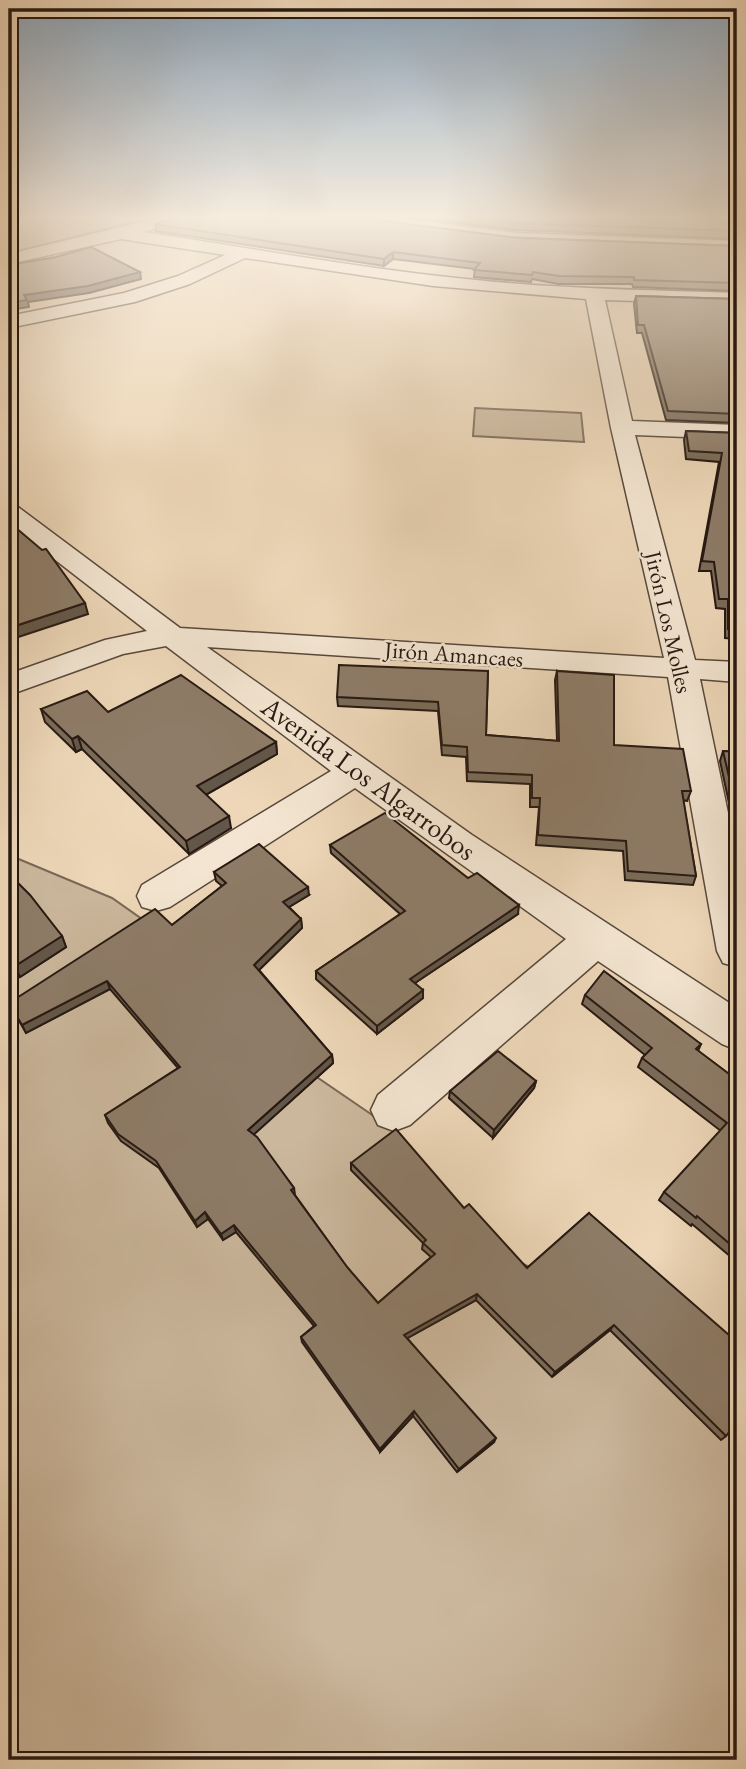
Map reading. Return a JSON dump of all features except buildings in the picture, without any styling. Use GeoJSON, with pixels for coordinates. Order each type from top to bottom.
{"type":"FeatureCollection","features":[{"type":"Feature","properties":{"kind":"street"},"geometry":{"type":"LineString","coordinates":[[9,322],[125,299]]}},
{"type":"Feature","properties":{"kind":"street","name":"Jirón Los Molles"},"geometry":{"type":"LineString","coordinates":[[595,299],[622,428],[682,669],[737,951]]}},
{"type":"Feature","properties":{"kind":"street"},"geometry":{"type":"LineString","coordinates":[[622,428],[737,432]]}},
{"type":"Feature","properties":{"kind":"street","name":"Avenida Los Algarrobos"},"geometry":{"type":"LineString","coordinates":[[9,512],[171,636],[594,940],[737,1031]]}},
{"type":"Feature","properties":{"kind":"street","name":"Jirón Amancaes"},"geometry":{"type":"LineString","coordinates":[[9,685],[116,646],[171,636],[737,672]]}},
{"type":"Feature","properties":{"kind":"street"},"geometry":{"type":"LineString","coordinates":[[156,896],[358,770]]}},
{"type":"Feature","properties":{"kind":"street"},"geometry":{"type":"LineString","coordinates":[[394,1110],[594,940]]}},
{"type":"Feature","properties":{"kind":"shaded area"},"geometry":{"type":"Polygon","coordinates":[[[475,408],[581,413],[584,442],[473,436],[475,408]]]}},
{"type":"Feature","properties":{"kind":"shaded area"},"geometry":{"type":"Polygon","coordinates":[[[9,855],[112,898],[230,981],[289,1058],[400,1134],[487,1245],[620,1314],[737,1391],[737,1760],[9,1760],[9,855]]]}}]}
